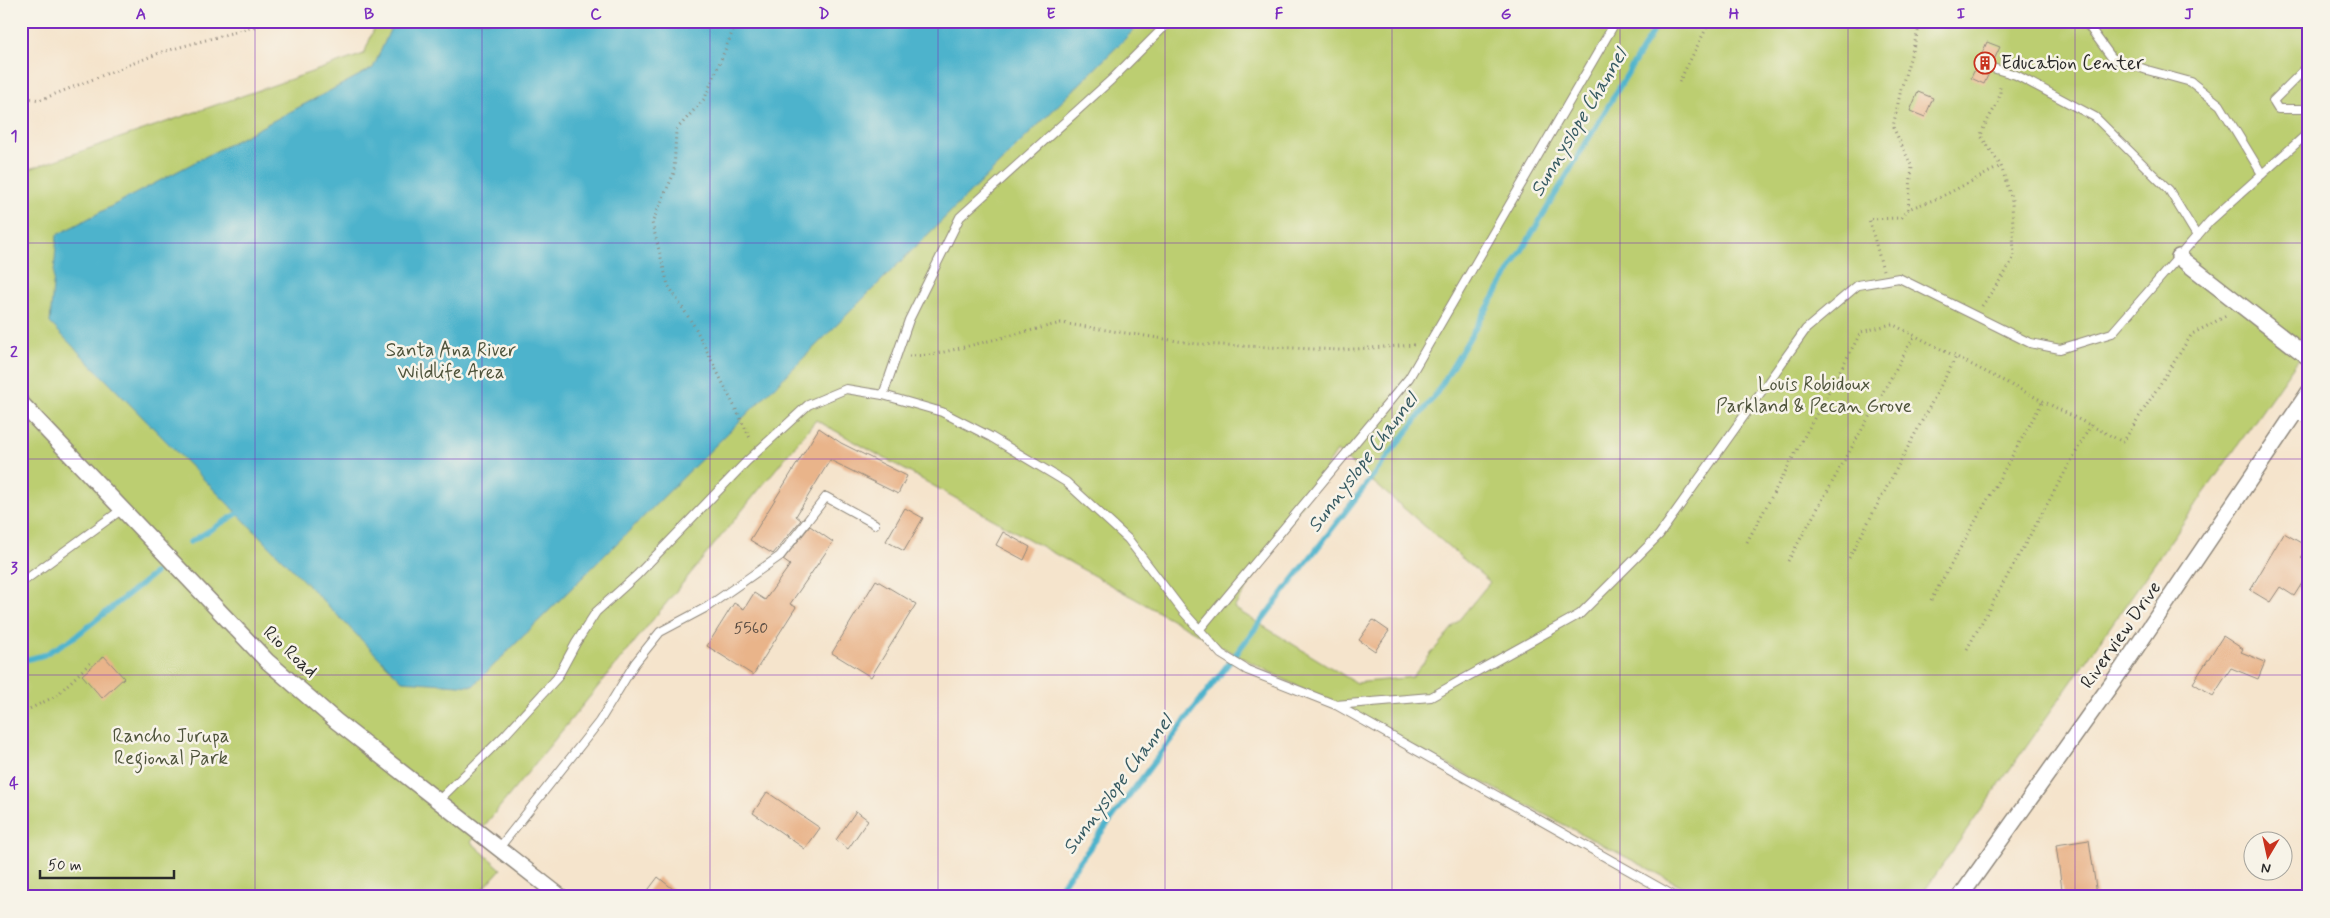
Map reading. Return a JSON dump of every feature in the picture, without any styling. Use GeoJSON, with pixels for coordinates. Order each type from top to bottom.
{"type":"FeatureCollection","features":[{"type":"Feature","properties":{"kind":"street"},"geometry":{"type":"LineString","coordinates":[[2179,257],[2309,358]]}},
{"type":"Feature","properties":{"kind":"street","name":"Riverview Drive"},"geometry":{"type":"LineString","coordinates":[[1960,897],[2115,680],[2309,392]]}},
{"type":"Feature","properties":{"kind":"street","name":"Rio Road"},"geometry":{"type":"LineString","coordinates":[[21,403],[267,661],[336,721],[561,897]]}},
{"type":"Feature","properties":{"kind":"lane"},"geometry":{"type":"LineString","coordinates":[[883,394],[908,320],[960,217],[1111,80],[1170,21]]}},
{"type":"Feature","properties":{"kind":"lane"},"geometry":{"type":"LineString","coordinates":[[1199,630],[1408,378],[1616,21]]}},
{"type":"Feature","properties":{"kind":"lane"},"geometry":{"type":"LineString","coordinates":[[2085,21],[2092,34],[2112,58],[2191,82],[2220,105],[2262,174]]}},
{"type":"Feature","properties":{"kind":"lane"},"geometry":{"type":"LineString","coordinates":[[2309,66],[2273,101],[2278,109],[2309,109]]}},
{"type":"Feature","properties":{"kind":"lane"},"geometry":{"type":"LineString","coordinates":[[1989,68],[2016,75],[2095,117],[2169,190],[2197,236]]}},
{"type":"Feature","properties":{"kind":"lane"},"geometry":{"type":"LineString","coordinates":[[1336,705],[1431,697],[1580,614],[1659,535],[1806,329],[1858,285],[1899,278],[2030,343],[2060,349],[2112,333],[2210,221],[2309,132]]}},
{"type":"Feature","properties":{"kind":"lane"},"geometry":{"type":"LineString","coordinates":[[439,800],[505,735],[558,678],[576,643],[596,612],[637,575],[757,452],[808,405],[846,389],[883,394],[942,412],[991,436],[1066,482],[1128,539],[1199,630],[1221,654],[1247,670],[1336,705],[1676,897]]}},
{"type":"Feature","properties":{"kind":"lane"},"geometry":{"type":"LineString","coordinates":[[2293,415],[2309,419]]}},
{"type":"Feature","properties":{"kind":"lane"},"geometry":{"type":"LineString","coordinates":[[499,848],[599,722],[635,663],[660,632],[706,607],[780,556],[826,497],[875,524]]}},
{"type":"Feature","properties":{"kind":"lane"},"geometry":{"type":"LineString","coordinates":[[21,583],[121,510]]}},
{"type":"Feature","properties":{"kind":"path"},"geometry":{"type":"LineString","coordinates":[[21,97],[40,100],[162,52],[275,21]]}},
{"type":"Feature","properties":{"kind":"path"},"geometry":{"type":"LineString","coordinates":[[737,21],[705,98],[676,130],[674,173],[652,223],[668,285],[696,329],[757,452]]}},
{"type":"Feature","properties":{"kind":"path"},"geometry":{"type":"LineString","coordinates":[[1679,82],[1710,21]]}},
{"type":"Feature","properties":{"kind":"path"},"geometry":{"type":"LineString","coordinates":[[1886,280],[1869,219],[1901,218],[1908,209],[1912,167],[1893,127],[1921,21]]}},
{"type":"Feature","properties":{"kind":"path"},"geometry":{"type":"LineString","coordinates":[[1974,315],[1986,301],[2014,257],[2012,200],[2001,166],[1981,136],[1983,128],[2001,96],[2000,84],[1989,68]]}},
{"type":"Feature","properties":{"kind":"path"},"geometry":{"type":"LineString","coordinates":[[1908,209],[1939,198],[2001,166]]}},
{"type":"Feature","properties":{"kind":"path"},"geometry":{"type":"LineString","coordinates":[[1747,542],[1861,332],[1892,324],[2123,442],[2192,334],[2244,307]]}},
{"type":"Feature","properties":{"kind":"path"},"geometry":{"type":"LineString","coordinates":[[896,357],[932,355],[1061,323],[1197,344],[1340,350],[1428,344]]}},
{"type":"Feature","properties":{"kind":"path"},"geometry":{"type":"LineString","coordinates":[[1788,561],[1915,335]]}},
{"type":"Feature","properties":{"kind":"path"},"geometry":{"type":"LineString","coordinates":[[1849,558],[1956,357]]}},
{"type":"Feature","properties":{"kind":"path"},"geometry":{"type":"LineString","coordinates":[[1931,600],[2043,401]]}},
{"type":"Feature","properties":{"kind":"path"},"geometry":{"type":"LineString","coordinates":[[1967,649],[2091,425]]}},
{"type":"Feature","properties":{"kind":"path"},"geometry":{"type":"LineString","coordinates":[[21,713],[56,696],[90,663]]}},
{"type":"Feature","properties":{"kind":"green space"},"geometry":{"type":"Polygon","coordinates":[[[377,21],[2309,21],[2309,344],[1920,897],[1703,897],[1214,643],[816,420],[471,842],[501,869],[476,897],[21,897],[21,172],[364,54],[377,21]],[[1337,451],[1234,608],[1356,683],[1412,677],[1490,582],[1337,451]]]}},
{"type":"Feature","properties":{"kind":"water"},"geometry":{"type":"Polygon","coordinates":[[[394,21],[1143,21],[473,686],[402,681],[50,323],[57,235],[373,68],[394,21]]]}},
{"type":"Feature","properties":{"kind":"building","name":"Education Center"},"geometry":{"type":"Polygon","coordinates":[[[1987,42],[2000,47],[1993,62],[1987,62],[1984,65],[1985,70],[1989,73],[1984,84],[1971,78],[1987,42]]]}},
{"type":"Feature","properties":{"kind":"building"},"geometry":{"type":"Polygon","coordinates":[[[1918,92],[1933,98],[1925,117],[1910,111],[1918,92]]]}},
{"type":"Feature","properties":{"kind":"building"},"geometry":{"type":"Polygon","coordinates":[[[819,428],[841,443],[907,476],[898,494],[830,460],[796,516],[801,520],[773,554],[750,540],[819,428]]]}},
{"type":"Feature","properties":{"kind":"building"},"geometry":{"type":"Polygon","coordinates":[[[905,508],[923,518],[904,551],[886,541],[905,508]]]}},
{"type":"Feature","properties":{"kind":"building"},"geometry":{"type":"Polygon","coordinates":[[[810,526],[833,542],[790,604],[796,607],[753,675],[707,646],[734,603],[744,609],[754,593],[765,600],[790,565],[783,560],[810,526]]]}},
{"type":"Feature","properties":{"kind":"building"},"geometry":{"type":"Polygon","coordinates":[[[1003,532],[1030,547],[1024,560],[996,545],[1003,532]]]}},
{"type":"Feature","properties":{"kind":"building"},"geometry":{"type":"Polygon","coordinates":[[[2284,533],[2308,547],[2301,558],[2309,562],[2309,572],[2294,596],[2280,587],[2270,602],[2250,590],[2284,533]]]}},
{"type":"Feature","properties":{"kind":"building"},"geometry":{"type":"Polygon","coordinates":[[[876,580],[916,604],[871,677],[832,653],[876,580]]]}},
{"type":"Feature","properties":{"kind":"building"},"geometry":{"type":"Polygon","coordinates":[[[1373,620],[1389,631],[1375,651],[1359,640],[1373,620]]]}},
{"type":"Feature","properties":{"kind":"building"},"geometry":{"type":"Polygon","coordinates":[[[2223,636],[2243,649],[2241,652],[2265,662],[2258,679],[2231,668],[2213,696],[2193,683],[2223,636]]]}},
{"type":"Feature","properties":{"kind":"building"},"geometry":{"type":"Polygon","coordinates":[[[104,656],[124,678],[102,698],[82,675],[104,656]]]}},
{"type":"Feature","properties":{"kind":"building"},"geometry":{"type":"Polygon","coordinates":[[[767,792],[820,828],[805,849],[753,813],[767,792]]]}},
{"type":"Feature","properties":{"kind":"building"},"geometry":{"type":"Polygon","coordinates":[[[856,811],[868,820],[848,849],[836,840],[856,811]]]}},
{"type":"Feature","properties":{"kind":"building"},"geometry":{"type":"Polygon","coordinates":[[[2089,840],[2097,895],[2063,897],[2056,845],[2089,840]]]}},
{"type":"Feature","properties":{"kind":"building"},"geometry":{"type":"Polygon","coordinates":[[[658,877],[683,897],[643,897],[658,877]]]}},
{"type":"Feature","properties":{"kind":"waterway","name":"Sunnyslope Channel"},"geometry":{"type":"LineString","coordinates":[[1053,897],[1205,694],[1436,394],[1659,21]]}},
{"type":"Feature","properties":{"kind":"waterway"},"geometry":{"type":"LineString","coordinates":[[190,542],[242,511]]}},
{"type":"Feature","properties":{"kind":"waterway"},"geometry":{"type":"LineString","coordinates":[[21,661],[44,655],[76,636],[155,573]]}},
{"type":"Feature","properties":{"kind":"place","name":"Education Center"},"geometry":{"type":"Point","coordinates":[1985,63]}},
{"type":"Feature","properties":{"kind":"park label","name":"Santa Ana River Wildlife Area"},"geometry":{"type":"Point","coordinates":[451,361]}},
{"type":"Feature","properties":{"kind":"park label","name":"Louis Robidoux Parkland & Pecan Grove"},"geometry":{"type":"Point","coordinates":[1814,395]}},
{"type":"Feature","properties":{"kind":"park label","name":"Rancho Jurupa Regional Park"},"geometry":{"type":"Point","coordinates":[171,747]}}]}
